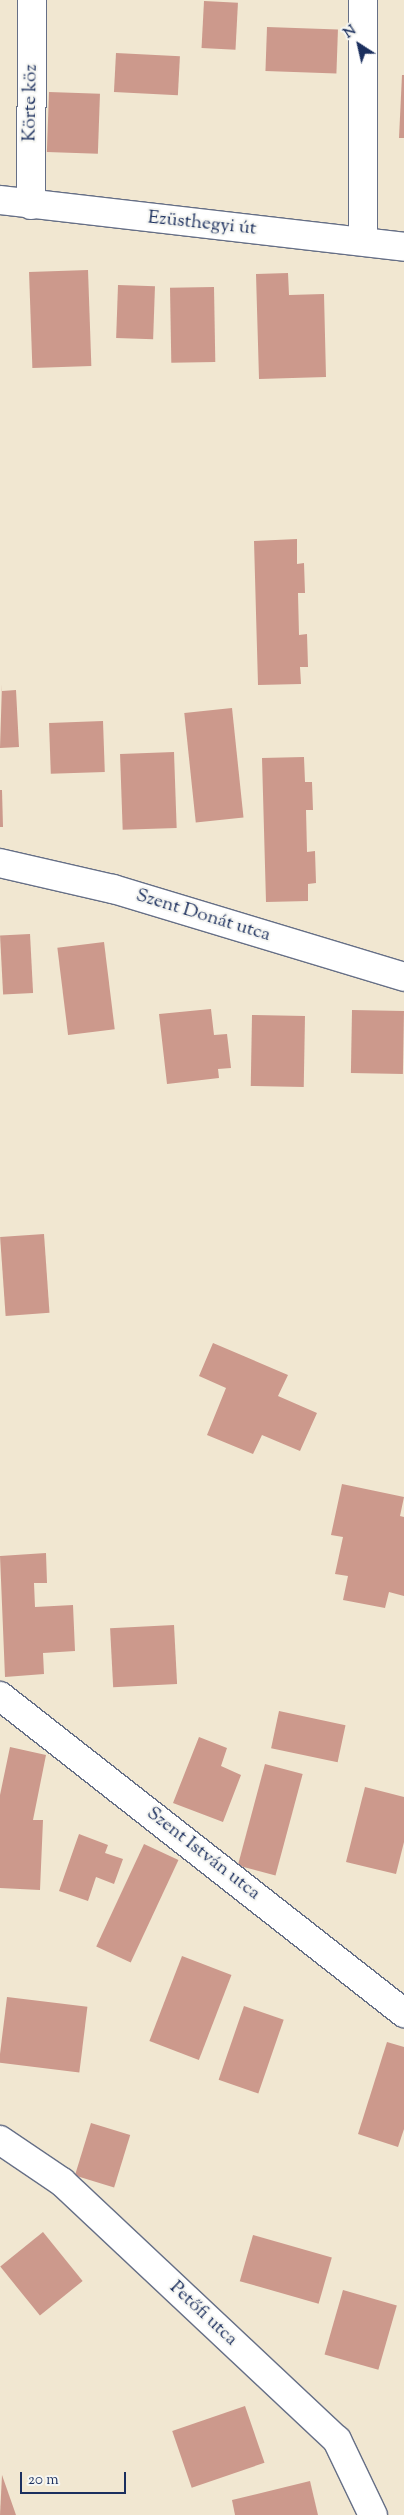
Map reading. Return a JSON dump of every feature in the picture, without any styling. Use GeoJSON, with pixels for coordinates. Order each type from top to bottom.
{"type":"FeatureCollection","features":[{"type":"Feature","properties":{"kind":"street","name":"Körte köz"},"geometry":{"type":"LineString","coordinates":[[30,205],[32,0]]}},
{"type":"Feature","properties":{"kind":"street"},"geometry":{"type":"LineString","coordinates":[[362,241],[363,0]]}},
{"type":"Feature","properties":{"kind":"street","name":"Ezüsthegyi út"},"geometry":{"type":"LineString","coordinates":[[0,200],[404,247]]}},
{"type":"Feature","properties":{"kind":"street","name":"Szent Donát utca"},"geometry":{"type":"LineString","coordinates":[[0,863],[113,889],[404,977]]}},
{"type":"Feature","properties":{"kind":"street","name":"Szent István utca"},"geometry":{"type":"LineString","coordinates":[[0,1696],[404,2013]]}},
{"type":"Feature","properties":{"kind":"street","name":"Petőfi utca"},"geometry":{"type":"LineString","coordinates":[[0,2140],[62,2182],[337,2440],[373,2515]]}},
{"type":"Feature","properties":{"kind":"building"},"geometry":{"type":"Polygon","coordinates":[[[204,1],[238,3],[235,50],[202,48],[204,1]]]}},
{"type":"Feature","properties":{"kind":"building"},"geometry":{"type":"Polygon","coordinates":[[[267,27],[338,29],[336,73],[265,71],[267,27]]]}},
{"type":"Feature","properties":{"kind":"building"},"geometry":{"type":"Polygon","coordinates":[[[116,53],[180,56],[178,95],[114,92],[116,53]]]}},
{"type":"Feature","properties":{"kind":"building"},"geometry":{"type":"Polygon","coordinates":[[[402,75],[404,75],[404,138],[399,138],[402,75]]]}},
{"type":"Feature","properties":{"kind":"building"},"geometry":{"type":"Polygon","coordinates":[[[49,92],[100,94],[98,154],[47,152],[49,92]]]}},
{"type":"Feature","properties":{"kind":"building"},"geometry":{"type":"Polygon","coordinates":[[[88,270],[91,366],[32,368],[29,272],[88,270]]]}},
{"type":"Feature","properties":{"kind":"building"},"geometry":{"type":"Polygon","coordinates":[[[288,273],[289,295],[324,294],[326,377],[259,379],[256,274],[288,273]]]}},
{"type":"Feature","properties":{"kind":"building"},"geometry":{"type":"Polygon","coordinates":[[[118,285],[155,286],[153,339],[116,338],[118,285]]]}},
{"type":"Feature","properties":{"kind":"building"},"geometry":{"type":"Polygon","coordinates":[[[214,287],[215,362],[171,363],[170,288],[214,287]]]}},
{"type":"Feature","properties":{"kind":"building"},"geometry":{"type":"Polygon","coordinates":[[[297,539],[297,564],[304,563],[305,593],[298,593],[299,635],[307,634],[308,667],[300,667],[301,684],[258,685],[254,541],[297,539]]]}},
{"type":"Feature","properties":{"kind":"building"},"geometry":{"type":"Polygon","coordinates":[[[2,684],[2,691],[16,690],[19,747],[0,748],[2,684]]]}},
{"type":"Feature","properties":{"kind":"building"},"geometry":{"type":"Polygon","coordinates":[[[232,708],[243,817],[196,822],[184,713],[232,708]]]}},
{"type":"Feature","properties":{"kind":"building"},"geometry":{"type":"Polygon","coordinates":[[[103,721],[105,772],[51,774],[49,723],[103,721]]]}},
{"type":"Feature","properties":{"kind":"building"},"geometry":{"type":"Polygon","coordinates":[[[174,752],[177,828],[123,830],[120,754],[174,752]]]}},
{"type":"Feature","properties":{"kind":"building"},"geometry":{"type":"Polygon","coordinates":[[[304,757],[305,782],[312,782],[313,810],[306,810],[307,852],[315,851],[316,883],[308,884],[308,901],[266,902],[262,758],[304,757]]]}},
{"type":"Feature","properties":{"kind":"building"},"geometry":{"type":"Polygon","coordinates":[[[0,790],[2,790],[3,827],[0,827],[0,790]]]}},
{"type":"Feature","properties":{"kind":"building"},"geometry":{"type":"Polygon","coordinates":[[[30,934],[33,993],[3,994],[0,936],[30,934]]]}},
{"type":"Feature","properties":{"kind":"building"},"geometry":{"type":"Polygon","coordinates":[[[104,942],[115,1029],[68,1035],[57,948],[104,942]]]}},
{"type":"Feature","properties":{"kind":"building"},"geometry":{"type":"Polygon","coordinates":[[[211,1009],[214,1035],[227,1034],[231,1068],[218,1069],[219,1078],[167,1084],[159,1014],[211,1009]]]}},
{"type":"Feature","properties":{"kind":"building"},"geometry":{"type":"Polygon","coordinates":[[[352,1010],[404,1011],[403,1074],[351,1073],[352,1010]]]}},
{"type":"Feature","properties":{"kind":"building"},"geometry":{"type":"Polygon","coordinates":[[[252,1015],[305,1016],[304,1087],[251,1086],[252,1015]]]}},
{"type":"Feature","properties":{"kind":"building"},"geometry":{"type":"Polygon","coordinates":[[[44,1234],[50,1313],[6,1316],[0,1237],[44,1234]]]}},
{"type":"Feature","properties":{"kind":"building"},"geometry":{"type":"Polygon","coordinates":[[[213,1343],[288,1375],[278,1396],[317,1413],[300,1451],[262,1435],[253,1454],[207,1435],[226,1388],[199,1376],[213,1343]]]}},
{"type":"Feature","properties":{"kind":"building"},"geometry":{"type":"Polygon","coordinates":[[[342,1484],[404,1497],[400,1516],[404,1517],[404,1596],[389,1592],[385,1608],[343,1600],[348,1576],[335,1574],[343,1537],[331,1535],[342,1484]]]}},
{"type":"Feature","properties":{"kind":"building"},"geometry":{"type":"Polygon","coordinates":[[[46,1553],[47,1583],[34,1583],[35,1607],[73,1605],[75,1651],[43,1653],[44,1674],[5,1677],[0,1556],[46,1553]]]}},
{"type":"Feature","properties":{"kind":"building"},"geometry":{"type":"Polygon","coordinates":[[[174,1625],[177,1684],[113,1687],[110,1628],[174,1625]]]}},
{"type":"Feature","properties":{"kind":"building"},"geometry":{"type":"Polygon","coordinates":[[[279,1711],[346,1725],[338,1762],[271,1748],[279,1711]]]}},
{"type":"Feature","properties":{"kind":"building"},"geometry":{"type":"Polygon","coordinates":[[[199,1737],[227,1748],[221,1766],[241,1775],[223,1822],[173,1803],[199,1737]]]}},
{"type":"Feature","properties":{"kind":"building"},"geometry":{"type":"Polygon","coordinates":[[[10,1747],[46,1755],[33,1820],[43,1820],[40,1890],[0,1888],[0,1795],[10,1747]]]}},
{"type":"Feature","properties":{"kind":"building"},"geometry":{"type":"Polygon","coordinates":[[[265,1764],[303,1774],[275,1876],[238,1865],[265,1764]]]}},
{"type":"Feature","properties":{"kind":"building"},"geometry":{"type":"Polygon","coordinates":[[[365,1787],[404,1797],[404,1842],[396,1874],[346,1862],[365,1787]]]}},
{"type":"Feature","properties":{"kind":"building"},"geometry":{"type":"Polygon","coordinates":[[[79,1834],[108,1845],[105,1853],[123,1859],[114,1884],[96,1877],[88,1901],[59,1891],[79,1834]]]}},
{"type":"Feature","properties":{"kind":"building"},"geometry":{"type":"Polygon","coordinates":[[[144,1844],[178,1860],[131,1962],[96,1946],[144,1844]]]}},
{"type":"Feature","properties":{"kind":"building"},"geometry":{"type":"Polygon","coordinates":[[[182,1956],[231,1975],[199,2060],[149,2041],[182,1956]]]}},
{"type":"Feature","properties":{"kind":"building"},"geometry":{"type":"Polygon","coordinates":[[[7,1997],[87,2007],[79,2072],[0,2063],[7,1997]]]}},
{"type":"Feature","properties":{"kind":"building"},"geometry":{"type":"Polygon","coordinates":[[[244,2006],[284,2020],[258,2093],[219,2080],[244,2006]]]}},
{"type":"Feature","properties":{"kind":"building"},"geometry":{"type":"Polygon","coordinates":[[[387,2042],[404,2047],[404,2129],[398,2147],[358,2134],[387,2042]]]}},
{"type":"Feature","properties":{"kind":"building"},"geometry":{"type":"Polygon","coordinates":[[[91,2123],[130,2135],[114,2188],[75,2176],[91,2123]]]}},
{"type":"Feature","properties":{"kind":"building"},"geometry":{"type":"Polygon","coordinates":[[[43,2232],[83,2281],[40,2316],[0,2267],[43,2232]]]}},
{"type":"Feature","properties":{"kind":"building"},"geometry":{"type":"Polygon","coordinates":[[[253,2235],[332,2258],[319,2304],[240,2281],[253,2235]]]}},
{"type":"Feature","properties":{"kind":"building"},"geometry":{"type":"Polygon","coordinates":[[[343,2290],[397,2305],[378,2370],[325,2354],[343,2290]]]}},
{"type":"Feature","properties":{"kind":"building"},"geometry":{"type":"Polygon","coordinates":[[[245,2406],[265,2463],[192,2488],[172,2431],[245,2406]]]}},
{"type":"Feature","properties":{"kind":"building"},"geometry":{"type":"Polygon","coordinates":[[[2,2475],[16,2515],[0,2515],[2,2475]]]}},
{"type":"Feature","properties":{"kind":"building"},"geometry":{"type":"Polygon","coordinates":[[[310,2481],[318,2515],[235,2515],[232,2500],[310,2481]]]}}]}
